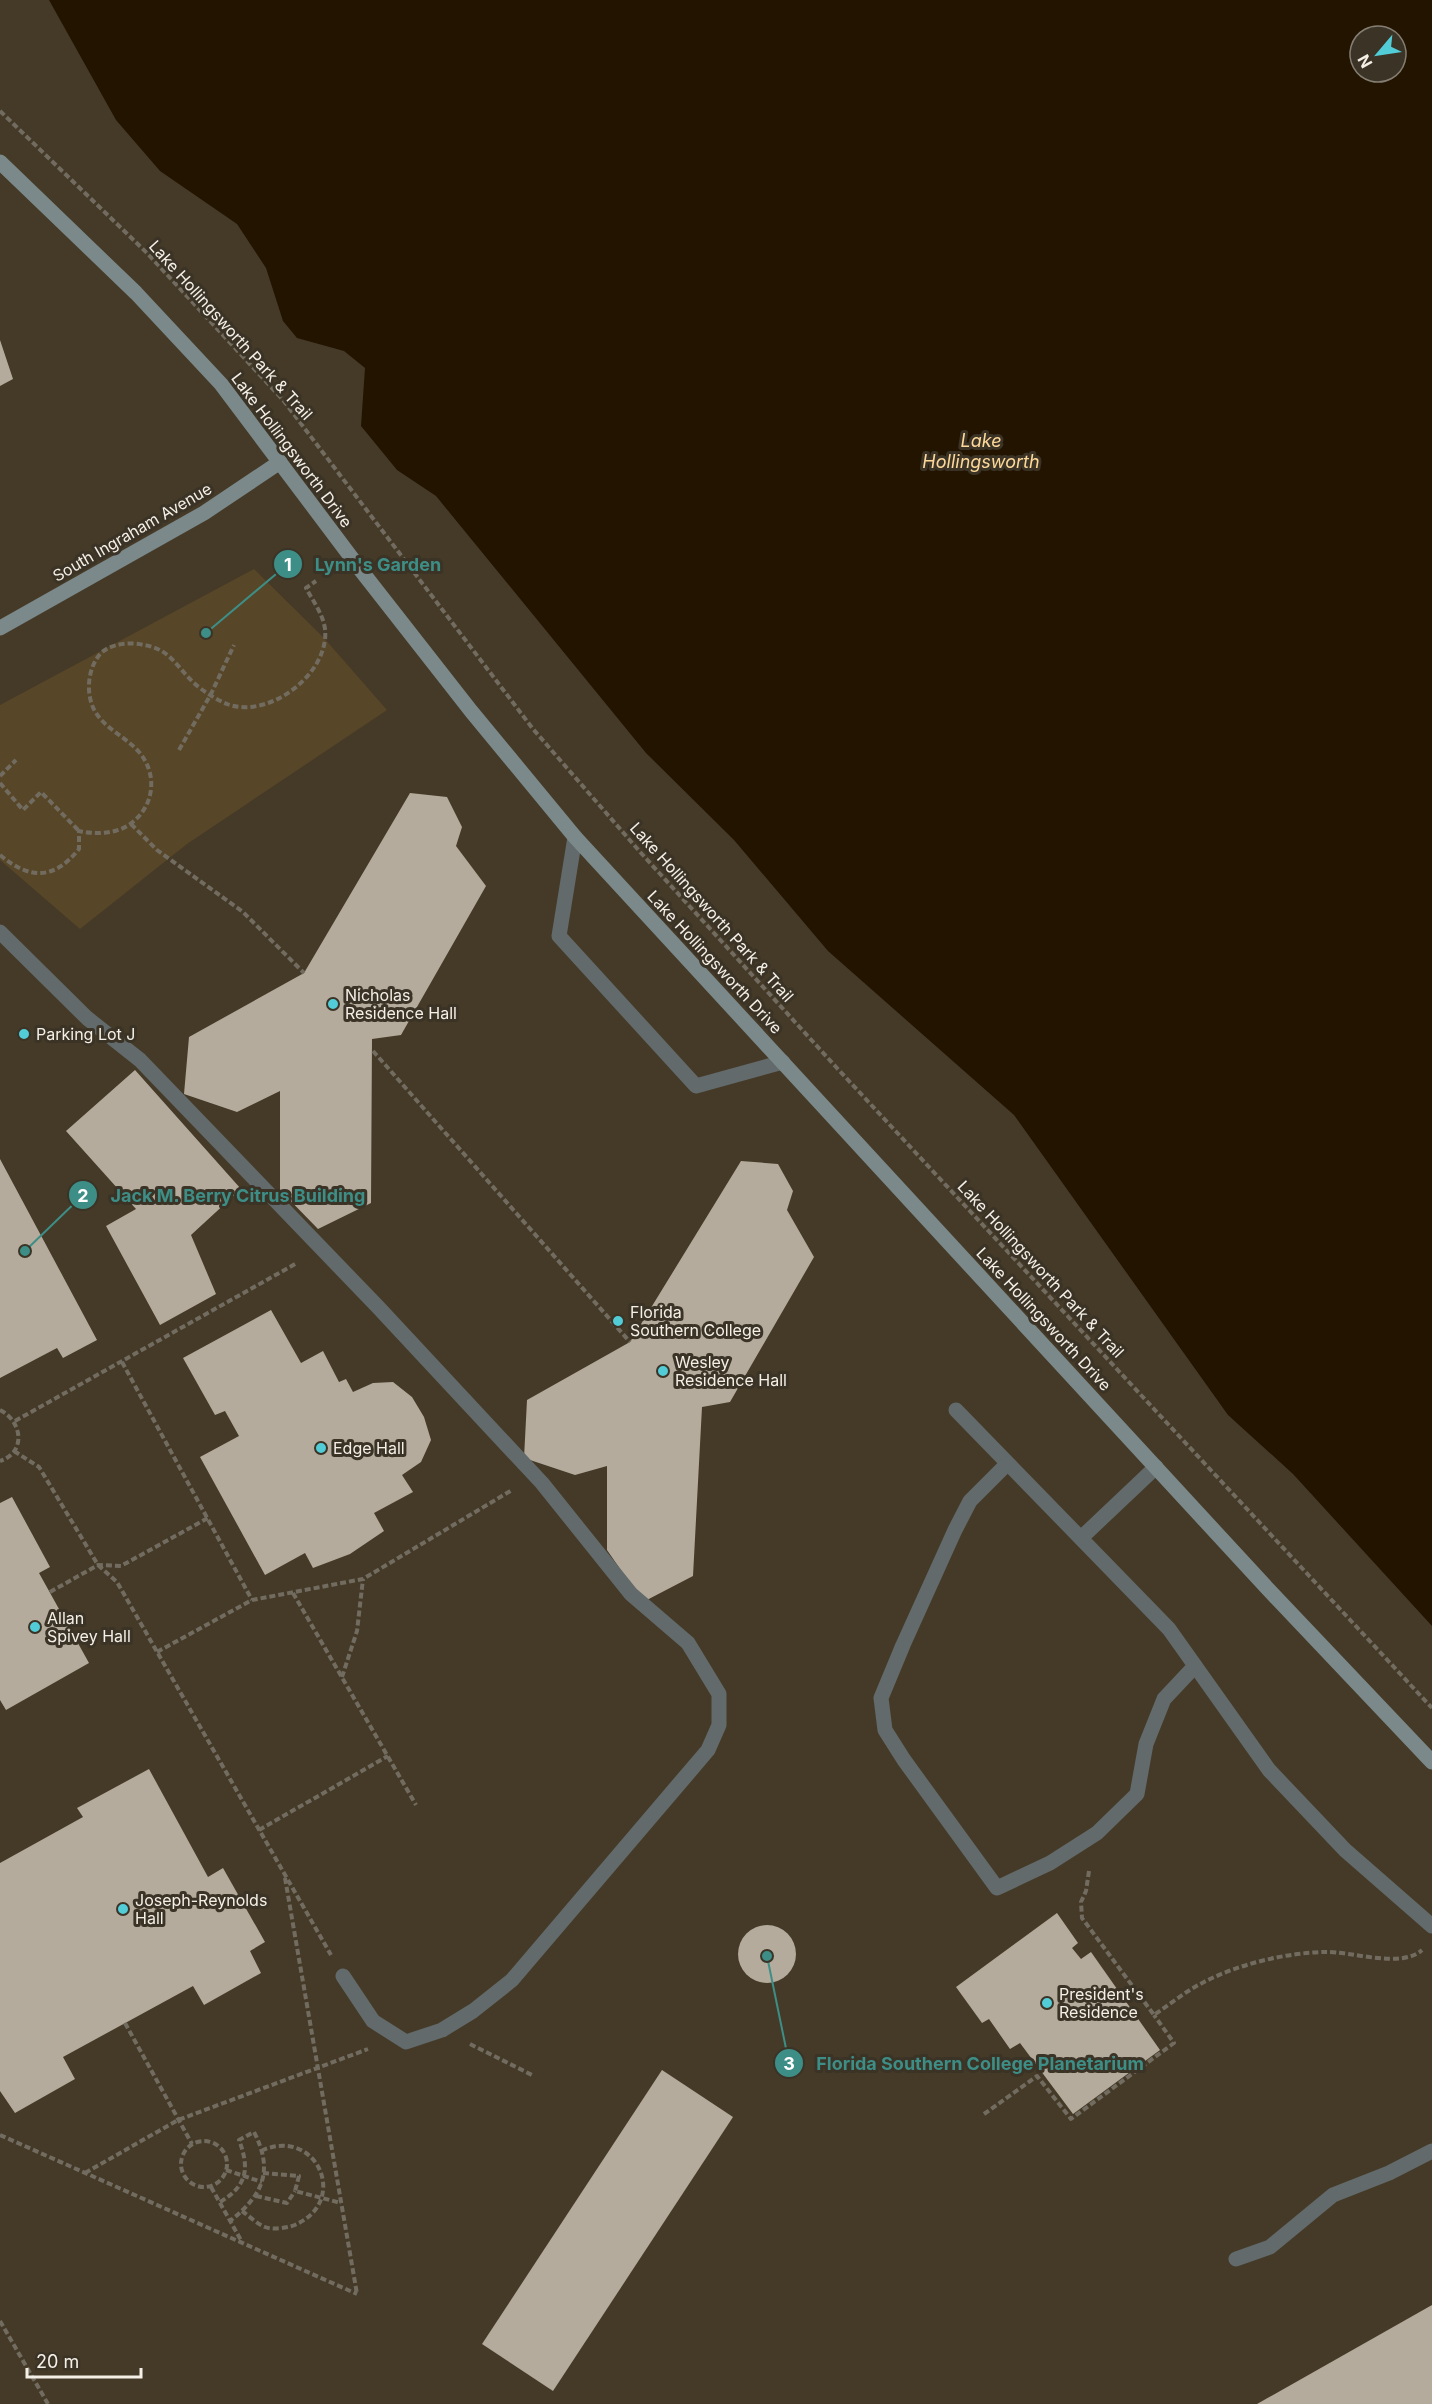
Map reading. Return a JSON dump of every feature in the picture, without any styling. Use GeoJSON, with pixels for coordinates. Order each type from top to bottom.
{"type":"FeatureCollection","features":[{"type":"Feature","properties":{"kind":"street","name":"Lake Hollingsworth Drive"},"geometry":{"type":"LineString","coordinates":[[0,162],[136,292],[221,384],[471,711],[575,837],[1156,1467],[1432,1762]]}},
{"type":"Feature","properties":{"kind":"street","name":"South Ingraham Avenue"},"geometry":{"type":"LineString","coordinates":[[0,628],[204,513],[280,462]]}},
{"type":"Feature","properties":{"kind":"lane"},"geometry":{"type":"LineString","coordinates":[[575,837],[559,936],[696,1086],[783,1062]]}},
{"type":"Feature","properties":{"kind":"lane"},"geometry":{"type":"LineString","coordinates":[[0,932],[87,1018],[140,1060],[323,1249],[535,1476],[631,1594],[688,1643],[719,1694],[719,1725],[708,1750],[512,1980],[473,2011],[442,2030],[406,2042],[373,2021],[343,1976]]}},
{"type":"Feature","properties":{"kind":"lane"},"geometry":{"type":"LineString","coordinates":[[956,1410],[1169,1629],[1269,1770],[1345,1850],[1432,1926]]}},
{"type":"Feature","properties":{"kind":"lane"},"geometry":{"type":"LineString","coordinates":[[1007,1464],[970,1501],[881,1698],[885,1730],[904,1760],[997,1888],[1050,1863],[1078,1846],[1097,1833],[1137,1794],[1146,1744],[1164,1699],[1195,1666]]}},
{"type":"Feature","properties":{"kind":"lane"},"geometry":{"type":"LineString","coordinates":[[1081,1538],[1156,1467]]}},
{"type":"Feature","properties":{"kind":"lane"},"geometry":{"type":"LineString","coordinates":[[1236,2259],[1270,2247],[1333,2195],[1389,2173],[1432,2151]]}},
{"type":"Feature","properties":{"kind":"path","name":"Lake Hollingsworth Park & Trail"},"geometry":{"type":"LineString","coordinates":[[0,111],[147,253],[283,400],[533,729],[641,853],[836,1067],[1432,1708]]}},
{"type":"Feature","properties":{"kind":"path"},"geometry":{"type":"LineString","coordinates":[[0,783],[23,810],[41,792],[79,831],[106,834],[130,824],[138,818],[152,796],[152,785],[149,769],[139,752],[108,728],[95,712],[88,686],[93,667],[101,654],[110,648],[127,643],[156,647],[169,654],[193,682],[228,705],[244,706],[275,701],[296,688],[308,676],[320,658],[325,628],[318,609],[306,588],[316,581]]}},
{"type":"Feature","properties":{"kind":"path"},"geometry":{"type":"LineString","coordinates":[[179,750],[211,694],[234,645]]}},
{"type":"Feature","properties":{"kind":"path"},"geometry":{"type":"LineString","coordinates":[[0,776],[16,760]]}},
{"type":"Feature","properties":{"kind":"path"},"geometry":{"type":"LineString","coordinates":[[130,824],[157,850],[243,912],[304,973]]}},
{"type":"Feature","properties":{"kind":"path"},"geometry":{"type":"LineString","coordinates":[[0,855],[25,871],[48,872],[62,867],[79,849],[79,831]]}},
{"type":"Feature","properties":{"kind":"path"},"geometry":{"type":"LineString","coordinates":[[373,1051],[630,1342]]}},
{"type":"Feature","properties":{"kind":"path"},"geometry":{"type":"LineString","coordinates":[[15,1422],[323,1249]]}},
{"type":"Feature","properties":{"kind":"path"},"geometry":{"type":"LineString","coordinates":[[122,1362],[252,1600]]}},
{"type":"Feature","properties":{"kind":"path"},"geometry":{"type":"LineString","coordinates":[[0,1410],[8,1414],[15,1422],[19,1432],[14,1451],[6,1459],[0,1461]]}},
{"type":"Feature","properties":{"kind":"path"},"geometry":{"type":"LineString","coordinates":[[14,1451],[39,1467],[98,1565],[117,1582],[343,1976]]}},
{"type":"Feature","properties":{"kind":"path"},"geometry":{"type":"LineString","coordinates":[[157,1652],[252,1600],[363,1579],[535,1476]]}},
{"type":"Feature","properties":{"kind":"path"},"geometry":{"type":"LineString","coordinates":[[50,1592],[98,1565],[121,1566],[208,1518]]}},
{"type":"Feature","properties":{"kind":"path"},"geometry":{"type":"LineString","coordinates":[[342,1677],[357,1631],[363,1579]]}},
{"type":"Feature","properties":{"kind":"path"},"geometry":{"type":"LineString","coordinates":[[293,1593],[416,1805]]}},
{"type":"Feature","properties":{"kind":"path"},"geometry":{"type":"LineString","coordinates":[[259,1830],[388,1756]]}},
{"type":"Feature","properties":{"kind":"path"},"geometry":{"type":"LineString","coordinates":[[984,2114],[1037,2076],[1071,2120],[1174,2043],[1082,1918],[1081,1902],[1089,1873],[1078,1846]]}},
{"type":"Feature","properties":{"kind":"path"},"geometry":{"type":"LineString","coordinates":[[0,2135],[357,2294],[284,1874]]}},
{"type":"Feature","properties":{"kind":"path"},"geometry":{"type":"LineString","coordinates":[[1154,2015],[1204,1982],[1253,1964],[1324,1952],[1390,1960],[1417,1955],[1425,1948]]}},
{"type":"Feature","properties":{"kind":"path"},"geometry":{"type":"LineString","coordinates":[[125,2023],[192,2144]]}},
{"type":"Feature","properties":{"kind":"path"},"geometry":{"type":"LineString","coordinates":[[442,2030],[532,2075]]}},
{"type":"Feature","properties":{"kind":"path"},"geometry":{"type":"LineString","coordinates":[[85,2173],[178,2120],[399,2037]]}},
{"type":"Feature","properties":{"kind":"path"},"geometry":{"type":"LineString","coordinates":[[220,2202],[237,2191],[243,2176],[244,2154],[238,2140],[254,2132],[263,2150],[262,2182],[256,2196],[230,2221]]}},
{"type":"Feature","properties":{"kind":"path"},"geometry":{"type":"LineString","coordinates":[[201,2142],[218,2146],[226,2162],[226,2170],[222,2178],[212,2187],[198,2187],[184,2176],[181,2167],[182,2158],[192,2144],[201,2142]]}},
{"type":"Feature","properties":{"kind":"path"},"geometry":{"type":"LineString","coordinates":[[242,2211],[265,2227],[284,2229],[311,2216],[322,2198],[323,2174],[307,2153],[296,2147],[285,2145],[263,2150]]}},
{"type":"Feature","properties":{"kind":"path"},"geometry":{"type":"LineString","coordinates":[[226,2170],[262,2182]]}},
{"type":"Feature","properties":{"kind":"path"},"geometry":{"type":"LineString","coordinates":[[256,2196],[287,2203],[295,2191],[299,2176],[263,2173]]}},
{"type":"Feature","properties":{"kind":"path"},"geometry":{"type":"LineString","coordinates":[[212,2187],[242,2243]]}},
{"type":"Feature","properties":{"kind":"path"},"geometry":{"type":"LineString","coordinates":[[295,2191],[341,2203]]}},
{"type":"Feature","properties":{"kind":"path"},"geometry":{"type":"LineString","coordinates":[[0,2321],[48,2404]]}},
{"type":"Feature","properties":{"kind":"shaded area","name":"Florida Southern College"},"geometry":{"type":"Polygon","coordinates":[[[0,0],[76,0],[1432,1537],[1432,2404],[0,2404],[0,0]]]}},
{"type":"Feature","properties":{"kind":"shaded area"},"geometry":{"type":"Polygon","coordinates":[[[254,569],[324,638],[387,710],[187,844],[80,929],[0,860],[0,705],[254,569]]]}},
{"type":"Feature","properties":{"kind":"water","name":"Lake Hollingsworth"},"geometry":{"type":"Polygon","coordinates":[[[49,0],[1432,0],[1432,1626],[1293,1474],[1228,1415],[1014,1115],[828,951],[734,840],[646,753],[436,496],[397,470],[361,426],[365,368],[344,351],[297,338],[283,321],[266,268],[237,224],[160,171],[116,120],[49,0]]]}},
{"type":"Feature","properties":{"kind":"building"},"geometry":{"type":"Polygon","coordinates":[[[0,340],[13,379],[0,386],[0,340]]]}},
{"type":"Feature","properties":{"kind":"building","name":"Nicholas Residence Hall"},"geometry":{"type":"Polygon","coordinates":[[[410,793],[447,797],[462,827],[456,846],[486,886],[401,1035],[372,1039],[371,1203],[318,1229],[280,1190],[280,1091],[237,1112],[184,1094],[189,1037],[304,973],[410,793]]]}},
{"type":"Feature","properties":{"kind":"building"},"geometry":{"type":"Polygon","coordinates":[[[135,1070],[241,1189],[191,1235],[216,1294],[160,1325],[106,1226],[136,1209],[66,1131],[135,1070]]]}},
{"type":"Feature","properties":{"kind":"building"},"geometry":{"type":"Polygon","coordinates":[[[0,1159],[97,1340],[63,1358],[57,1348],[0,1378],[0,1159]]]}},
{"type":"Feature","properties":{"kind":"building","name":"Wesley Residence Hall"},"geometry":{"type":"Polygon","coordinates":[[[741,1161],[778,1164],[793,1191],[787,1210],[814,1257],[730,1402],[702,1407],[693,1576],[643,1602],[607,1550],[607,1466],[575,1475],[524,1458],[527,1400],[630,1342],[741,1161]]]}},
{"type":"Feature","properties":{"kind":"building","name":"Edge Hall"},"geometry":{"type":"Polygon","coordinates":[[[271,1310],[301,1363],[323,1351],[339,1382],[346,1379],[353,1392],[373,1383],[393,1382],[412,1397],[424,1417],[431,1440],[421,1462],[402,1475],[413,1492],[374,1513],[384,1531],[350,1554],[313,1568],[305,1553],[265,1575],[200,1457],[239,1436],[225,1411],[215,1415],[183,1358],[271,1310]]]}},
{"type":"Feature","properties":{"kind":"building","name":"Allan Spivey Hall"},"geometry":{"type":"Polygon","coordinates":[[[12,1497],[50,1567],[39,1573],[89,1663],[6,1710],[0,1700],[0,1503],[12,1497]]]}},
{"type":"Feature","properties":{"kind":"building","name":"Joseph-Reynolds Hall"},"geometry":{"type":"Polygon","coordinates":[[[149,1769],[208,1877],[223,1868],[265,1942],[250,1951],[261,1973],[204,2005],[193,1986],[63,2057],[75,2079],[15,2113],[0,2091],[0,1863],[83,1817],[77,1808],[149,1769]]]}},
{"type":"Feature","properties":{"kind":"building","name":"President's Residence"},"geometry":{"type":"Polygon","coordinates":[[[1057,1913],[1078,1943],[1072,1948],[1081,1959],[1091,1952],[1160,2050],[1073,2114],[1020,2043],[1010,2049],[989,2019],[982,2023],[956,1987],[1057,1913]]]}},
{"type":"Feature","properties":{"kind":"building"},"geometry":{"type":"Polygon","coordinates":[[[767,1925],[778,1927],[791,1938],[796,1954],[794,1965],[783,1978],[767,1983],[756,1981],[743,1970],[738,1954],[740,1943],[751,1930],[767,1925]]]}},
{"type":"Feature","properties":{"kind":"building"},"geometry":{"type":"Polygon","coordinates":[[[662,2070],[733,2117],[553,2391],[482,2344],[662,2070]]]}},
{"type":"Feature","properties":{"kind":"building"},"geometry":{"type":"Polygon","coordinates":[[[1432,2305],[1432,2404],[1257,2404],[1432,2305]]]}},
{"type":"Feature","properties":{"kind":"place","name":"Lynn's Garden"},"geometry":{"type":"Point","coordinates":[206,633]}},
{"type":"Feature","properties":{"kind":"place","name":"Nicholas Residence Hall"},"geometry":{"type":"Point","coordinates":[333,1004]}},
{"type":"Feature","properties":{"kind":"place","name":"Parking Lot J"},"geometry":{"type":"Point","coordinates":[24,1034]}},
{"type":"Feature","properties":{"kind":"place","name":"Jack M. Berry Citrus Building"},"geometry":{"type":"Point","coordinates":[25,1251]}},
{"type":"Feature","properties":{"kind":"place","name":"Florida Southern College"},"geometry":{"type":"Point","coordinates":[618,1321]}},
{"type":"Feature","properties":{"kind":"place","name":"Wesley Residence Hall"},"geometry":{"type":"Point","coordinates":[663,1371]}},
{"type":"Feature","properties":{"kind":"place","name":"Edge Hall"},"geometry":{"type":"Point","coordinates":[321,1448]}},
{"type":"Feature","properties":{"kind":"place","name":"Allan Spivey Hall"},"geometry":{"type":"Point","coordinates":[35,1627]}},
{"type":"Feature","properties":{"kind":"place","name":"Joseph-Reynolds Hall"},"geometry":{"type":"Point","coordinates":[123,1909]}},
{"type":"Feature","properties":{"kind":"place","name":"Florida Southern College Planetarium"},"geometry":{"type":"Point","coordinates":[767,1956]}},
{"type":"Feature","properties":{"kind":"place","name":"President's Residence"},"geometry":{"type":"Point","coordinates":[1047,2003]}}]}
